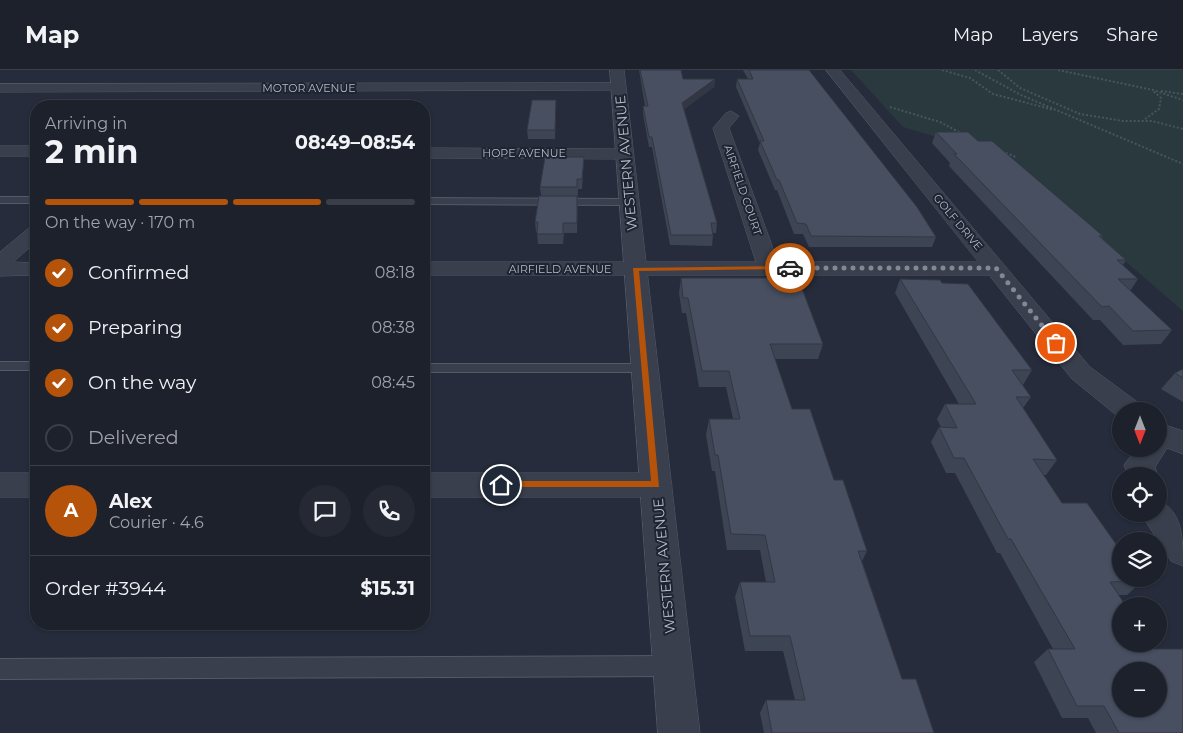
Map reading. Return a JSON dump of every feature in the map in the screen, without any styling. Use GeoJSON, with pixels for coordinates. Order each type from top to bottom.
{"type":"FeatureCollection","features":[{"type":"Feature","properties":{"kind":"street","name":"GOLF DRIVE"},"geometry":{"type":"LineString","coordinates":[[832,70],[996,268],[1080,373],[1118,402]]}},
{"type":"Feature","properties":{"kind":"street"},"geometry":{"type":"LineString","coordinates":[[196,100],[224,76]]}},
{"type":"Feature","properties":{"kind":"street","name":"MOTOR AVENUE"},"geometry":{"type":"LineString","coordinates":[[0,88],[210,88],[618,78]]}},
{"type":"Feature","properties":{"kind":"street","name":"WESTERN AVENUE"},"geometry":{"type":"LineString","coordinates":[[618,78],[679,733]]}},
{"type":"Feature","properties":{"kind":"street","name":"AIRFIELD COURT"},"geometry":{"type":"LineString","coordinates":[[731,116],[721,128],[769,268]]}},
{"type":"Feature","properties":{"kind":"street"},"geometry":{"type":"LineString","coordinates":[[0,151],[30,151]]}},
{"type":"Feature","properties":{"kind":"street","name":"HOPE AVENUE"},"geometry":{"type":"LineString","coordinates":[[430,153],[625,154]]}},
{"type":"Feature","properties":{"kind":"street"},"geometry":{"type":"LineString","coordinates":[[0,263],[30,237]]}},
{"type":"Feature","properties":{"kind":"street","name":"AIRFIELD AVENUE"},"geometry":{"type":"LineString","coordinates":[[430,269],[996,268]]}},
{"type":"Feature","properties":{"kind":"street"},"geometry":{"type":"LineString","coordinates":[[0,269],[30,269]]}},
{"type":"Feature","properties":{"kind":"street"},"geometry":{"type":"LineString","coordinates":[[0,485],[30,485]]}},
{"type":"Feature","properties":{"kind":"street"},"geometry":{"type":"LineString","coordinates":[[430,485],[656,485]]}},
{"type":"Feature","properties":{"kind":"street"},"geometry":{"type":"LineString","coordinates":[[1163,522],[1183,551]]}},
{"type":"Feature","properties":{"kind":"lane"},"geometry":{"type":"LineString","coordinates":[[0,200],[30,200]]}},
{"type":"Feature","properties":{"kind":"lane"},"geometry":{"type":"LineString","coordinates":[[430,201],[630,202]]}},
{"type":"Feature","properties":{"kind":"lane"},"geometry":{"type":"LineString","coordinates":[[0,366],[30,366]]}},
{"type":"Feature","properties":{"kind":"lane"},"geometry":{"type":"LineString","coordinates":[[430,368],[645,368]]}},
{"type":"Feature","properties":{"kind":"lane"},"geometry":{"type":"LineString","coordinates":[[0,668],[673,666]]}},
{"type":"Feature","properties":{"kind":"path"},"geometry":{"type":"LineString","coordinates":[[942,70],[970,78],[993,94],[1060,111]]}},
{"type":"Feature","properties":{"kind":"path"},"geometry":{"type":"LineString","coordinates":[[975,70],[1021,95],[1183,164]]}},
{"type":"Feature","properties":{"kind":"path"},"geometry":{"type":"LineString","coordinates":[[998,70],[1020,88],[1080,114],[1123,121],[1161,122],[1183,129]]}},
{"type":"Feature","properties":{"kind":"path"},"geometry":{"type":"LineString","coordinates":[[1058,70],[1153,90],[1183,94]]}},
{"type":"Feature","properties":{"kind":"path"},"geometry":{"type":"LineString","coordinates":[[1142,120],[1151,116],[1159,109],[1161,98],[1153,90]]}},
{"type":"Feature","properties":{"kind":"path"},"geometry":{"type":"LineString","coordinates":[[1153,90],[1183,100]]}},
{"type":"Feature","properties":{"kind":"path"},"geometry":{"type":"LineString","coordinates":[[883,103],[898,111],[940,122],[968,137]]}},
{"type":"Feature","properties":{"kind":"path"},"geometry":{"type":"LineString","coordinates":[[1151,116],[1161,122]]}},
{"type":"Feature","properties":{"kind":"path"},"geometry":{"type":"LineString","coordinates":[[1000,151],[1016,158]]}},
{"type":"Feature","properties":{"kind":"shaded area"},"geometry":{"type":"Polygon","coordinates":[[[851,70],[1183,70],[1183,311],[1004,157],[903,127],[851,70]]]}},
{"type":"Feature","properties":{"kind":"building"},"geometry":{"type":"Polygon","coordinates":[[[640,70],[681,70],[683,79],[715,79],[682,103],[717,223],[711,223],[713,235],[671,235],[652,137],[649,137],[643,106],[648,106],[640,70]]]}},
{"type":"Feature","properties":{"kind":"building"},"geometry":{"type":"Polygon","coordinates":[[[749,70],[809,70],[917,207],[936,237],[811,236],[806,224],[797,223],[760,141],[764,141],[737,79],[753,79],[749,70]]]}},
{"type":"Feature","properties":{"kind":"building"},"geometry":{"type":"Polygon","coordinates":[[[532,100],[556,100],[555,130],[527,130],[532,100]]]}},
{"type":"Feature","properties":{"kind":"building"},"geometry":{"type":"Polygon","coordinates":[[[936,132],[968,132],[978,141],[992,141],[1103,236],[1099,236],[1126,260],[1117,260],[1138,279],[1118,279],[1172,330],[1133,331],[1109,306],[1102,307],[954,154],[957,154],[936,132]]]}},
{"type":"Feature","properties":{"kind":"building"},"geometry":{"type":"Polygon","coordinates":[[[545,157],[584,157],[582,179],[577,179],[577,187],[540,187],[545,157]]]}},
{"type":"Feature","properties":{"kind":"building"},"geometry":{"type":"Polygon","coordinates":[[[539,196],[577,196],[577,223],[563,223],[563,234],[537,234],[538,222],[535,222],[539,196]]]}},
{"type":"Feature","properties":{"kind":"building"},"geometry":{"type":"Polygon","coordinates":[[[681,278],[798,278],[823,344],[770,344],[792,409],[810,409],[834,480],[843,480],[867,551],[858,551],[902,679],[916,679],[934,733],[772,733],[766,700],[805,700],[790,636],[750,636],[740,582],[775,582],[765,535],[731,534],[718,455],[715,455],[709,419],[740,419],[729,371],[702,371],[688,298],[683,298],[681,278]]]}},
{"type":"Feature","properties":{"kind":"building"},"geometry":{"type":"Polygon","coordinates":[[[900,279],[940,280],[942,283],[968,284],[1032,370],[1012,370],[1031,397],[1016,397],[1057,460],[1033,459],[1062,503],[1087,503],[1112,538],[1112,582],[1110,582],[1120,597],[1112,597],[1112,652],[1167,652],[1167,649],[1183,649],[1183,733],[1119,733],[1104,706],[1077,706],[1048,649],[1075,649],[1011,539],[1008,539],[964,458],[954,458],[939,427],[957,428],[945,404],[976,404],[900,279]]]}},
{"type":"Feature","properties":{"kind":"building"},"geometry":{"type":"Polygon","coordinates":[[[1183,369],[1183,378],[1175,373],[1183,369]]]}},
{"type":"Feature","properties":{"kind":"way so far"},"geometry":{"type":"LineString","coordinates":[[790,268],[996,268],[1056,343]]}},
{"type":"Feature","properties":{"kind":"route"},"geometry":{"type":"LineString","coordinates":[[501,485],[656,485],[636,269],[790,268]]}}]}
